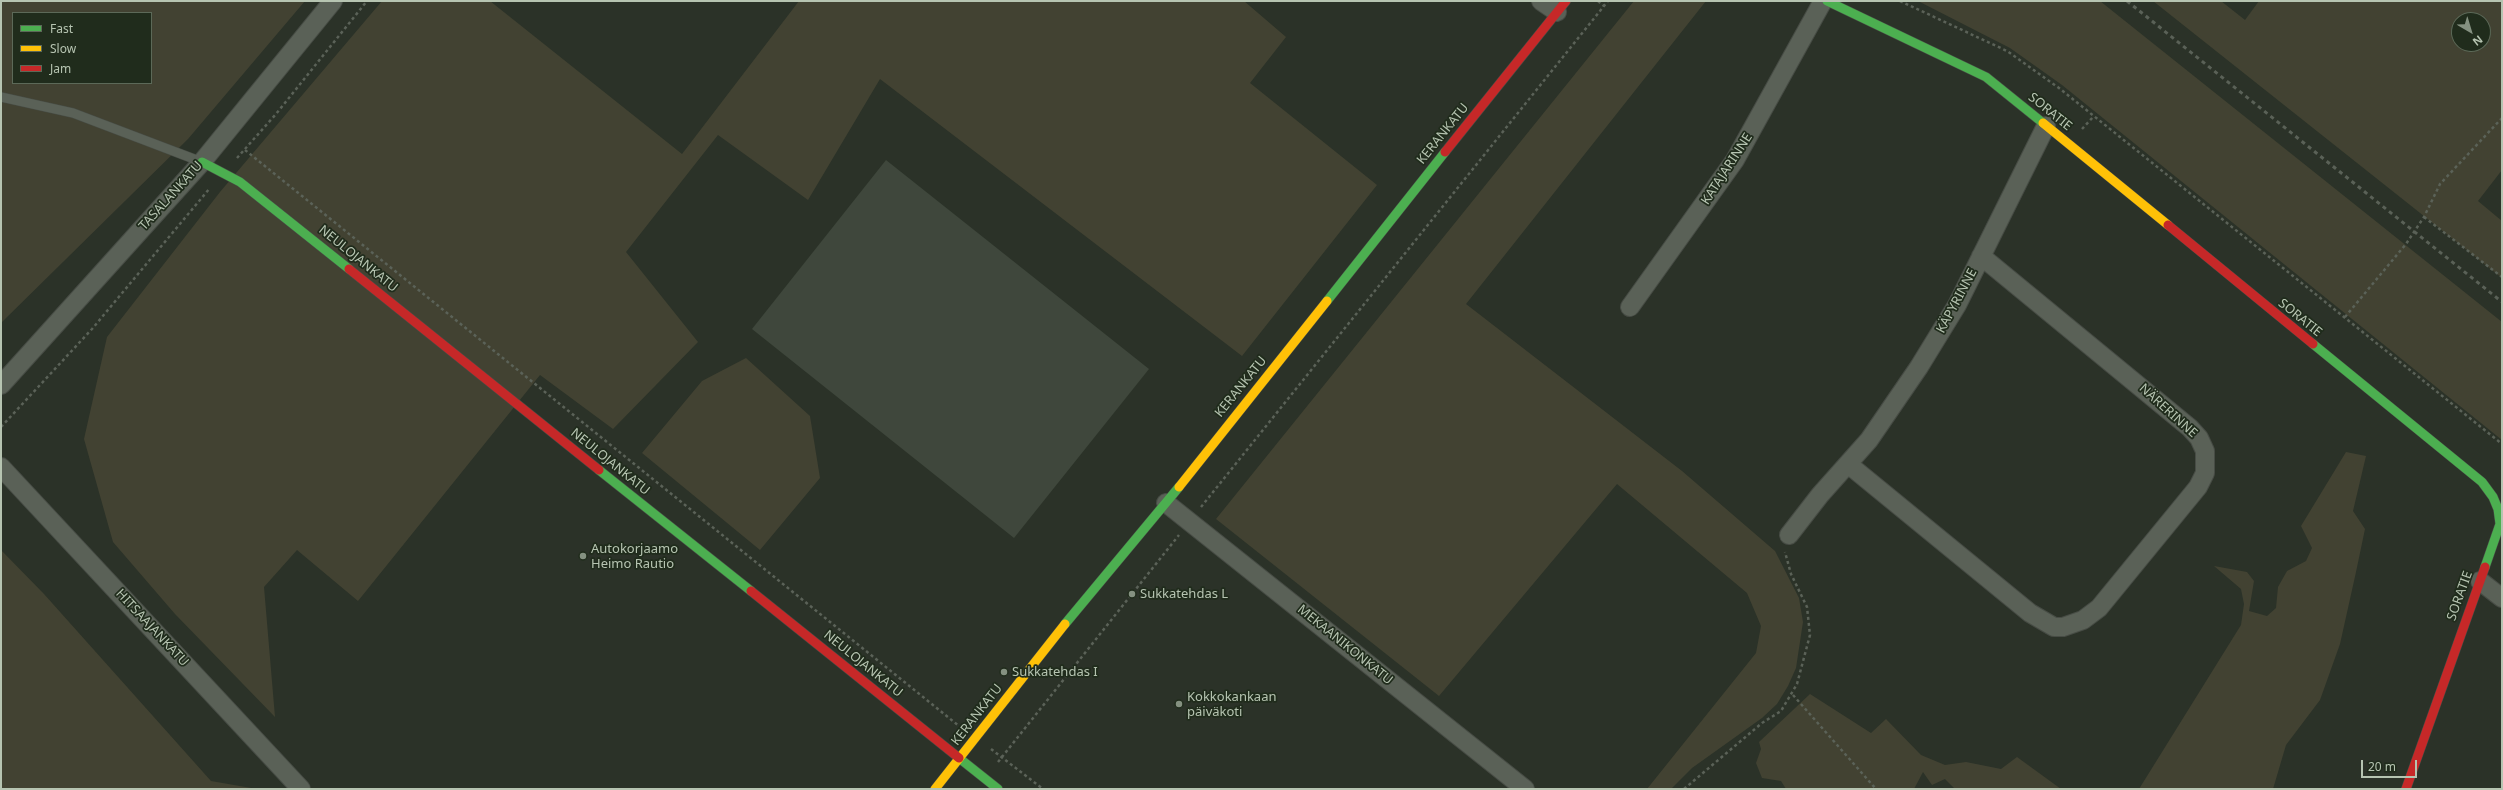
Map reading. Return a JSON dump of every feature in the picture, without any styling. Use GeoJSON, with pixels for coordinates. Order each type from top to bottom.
{"type":"FeatureCollection","features":[{"type":"Feature","properties":{"kind":"street","name":"TASALANKATU"},"geometry":{"type":"LineString","coordinates":[[1,384],[202,162],[333,1]]}},
{"type":"Feature","properties":{"kind":"street"},"geometry":{"type":"LineString","coordinates":[[1541,1],[1561,7]]}},
{"type":"Feature","properties":{"kind":"street","name":"KATAJARINNE"},"geometry":{"type":"LineString","coordinates":[[1630,307],[1736,160],[1823,1]]}},
{"type":"Feature","properties":{"kind":"street","name":"SORATIE"},"geometry":{"type":"LineString","coordinates":[[1827,1],[1986,77],[2482,482],[2493,497],[2498,509],[2500,524],[2406,789]]}},
{"type":"Feature","properties":{"kind":"street","name":"KERANKATU"},"geometry":{"type":"LineString","coordinates":[[935,789],[1100,580],[1166,503],[1561,7]]}},
{"type":"Feature","properties":{"kind":"street","name":"KÄPYRINNE"},"geometry":{"type":"LineString","coordinates":[[1789,535],[1820,495],[1869,440],[1919,367],[1957,305],[2046,126]]}},
{"type":"Feature","properties":{"kind":"street","name":"NEULOJANKATU"},"geometry":{"type":"LineString","coordinates":[[202,162],[224,172],[240,182],[998,789]]}},
{"type":"Feature","properties":{"kind":"street","name":"NÄRERINNE"},"geometry":{"type":"LineString","coordinates":[[1848,464],[2030,613],[2054,627],[2063,627],[2083,620],[2099,608],[2198,487],[2205,473],[2205,451],[2199,438],[2190,428],[1981,256]]}},
{"type":"Feature","properties":{"kind":"street","name":"HITSAAJANKATU"},"geometry":{"type":"LineString","coordinates":[[1,467],[301,789]]}},
{"type":"Feature","properties":{"kind":"street","name":"MEKAANIKONKATU"},"geometry":{"type":"LineString","coordinates":[[1166,503],[1525,789]]}},
{"type":"Feature","properties":{"kind":"street"},"geometry":{"type":"LineString","coordinates":[[2480,581],[2502,598]]}},
{"type":"Feature","properties":{"kind":"lane"},"geometry":{"type":"LineString","coordinates":[[1,97],[74,113],[202,162]]}},
{"type":"Feature","properties":{"kind":"path"},"geometry":{"type":"LineString","coordinates":[[1,427],[92,329],[224,172],[276,114],[367,1]]}},
{"type":"Feature","properties":{"kind":"path"},"geometry":{"type":"LineString","coordinates":[[1598,1],[1604,6]]}},
{"type":"Feature","properties":{"kind":"path"},"geometry":{"type":"LineString","coordinates":[[984,778],[1003,757],[1190,521],[1608,1]]}},
{"type":"Feature","properties":{"kind":"path"},"geometry":{"type":"LineString","coordinates":[[1900,1],[2007,51],[2059,88],[2502,444]]}},
{"type":"Feature","properties":{"kind":"path"},"geometry":{"type":"LineString","coordinates":[[2344,317],[2406,244],[2424,217],[2440,184],[2502,118]]}},
{"type":"Feature","properties":{"kind":"path"},"geometry":{"type":"LineString","coordinates":[[245,150],[975,739],[1003,757],[1043,789]]}},
{"type":"Feature","properties":{"kind":"path"},"geometry":{"type":"LineString","coordinates":[[2424,217],[2502,277]]}},
{"type":"Feature","properties":{"kind":"path"},"geometry":{"type":"LineString","coordinates":[[1684,789],[1762,723],[1781,711],[1792,695],[1802,671],[1810,635],[1807,607],[1786,559],[1785,548],[1789,535]]}},
{"type":"Feature","properties":{"kind":"path"},"geometry":{"type":"LineString","coordinates":[[1792,695],[1876,789]]}},
{"type":"Feature","properties":{"kind":"green space"},"geometry":{"type":"Polygon","coordinates":[[[1,1],[305,1],[188,139],[1,323],[1,1]]]}},
{"type":"Feature","properties":{"kind":"green space"},"geometry":{"type":"Polygon","coordinates":[[[382,1],[490,1],[682,154],[799,1],[1244,1],[1286,37],[1250,83],[1377,185],[1242,356],[880,79],[808,200],[718,135],[626,252],[698,342],[613,429],[540,375],[358,601],[297,550],[264,587],[275,717],[175,614],[113,542],[84,439],[107,337],[220,192],[382,1]]]}},
{"type":"Feature","properties":{"kind":"green space"},"geometry":{"type":"Polygon","coordinates":[[[1634,1],[1706,1],[1466,304],[1682,471],[1775,551],[1799,598],[1803,622],[1796,668],[1788,686],[1777,704],[1762,718],[1692,768],[1671,789],[1647,789],[1756,653],[1761,626],[1747,593],[1617,484],[1439,696],[1216,519],[1634,1]]]}},
{"type":"Feature","properties":{"kind":"green space"},"geometry":{"type":"Polygon","coordinates":[[[1918,1],[2100,1],[2502,322],[2502,440],[2062,85],[2010,48],[1918,1]]]}},
{"type":"Feature","properties":{"kind":"green space"},"geometry":{"type":"Polygon","coordinates":[[[2153,1],[2221,1],[2245,20],[2259,1],[2502,1],[2502,170],[2478,201],[2502,221],[2502,278],[2153,1]]]}},
{"type":"Feature","properties":{"kind":"green space"},"geometry":{"type":"Polygon","coordinates":[[[746,358],[810,416],[820,478],[760,550],[642,453],[702,381],[746,358]]]}},
{"type":"Feature","properties":{"kind":"green space"},"geometry":{"type":"Polygon","coordinates":[[[2346,452],[2366,456],[2353,511],[2365,529],[2356,572],[2340,644],[2320,700],[2286,745],[2273,789],[2139,789],[2241,625],[2244,604],[2241,589],[2214,566],[2247,572],[2254,581],[2249,611],[2267,616],[2276,608],[2278,587],[2287,571],[2306,561],[2312,548],[2301,526],[2346,452]]]}},
{"type":"Feature","properties":{"kind":"green space"},"geometry":{"type":"Polygon","coordinates":[[[1,550],[44,594],[211,781],[257,789],[1,789],[1,550]]]}},
{"type":"Feature","properties":{"kind":"green space"},"geometry":{"type":"Polygon","coordinates":[[[1810,694],[1871,733],[1886,719],[1921,755],[1945,765],[1966,762],[2001,769],[2017,757],[2061,789],[1955,789],[1945,779],[1932,785],[1923,772],[1914,789],[1786,789],[1781,781],[1762,778],[1756,763],[1761,749],[1759,742],[1810,694]]]}},
{"type":"Feature","properties":{"kind":"building"},"geometry":{"type":"Polygon","coordinates":[[[886,160],[1149,369],[1014,538],[752,329],[886,160]]]}},
{"type":"Feature","properties":{"kind":"railway"},"geometry":{"type":"LineString","coordinates":[[2127,1],[2502,302]]}},
{"type":"Feature","properties":{"kind":"traffic: fast"},"geometry":{"type":"LineString","coordinates":[[1827,1],[1986,77],[2043,123]]}},
{"type":"Feature","properties":{"kind":"traffic: fast"},"geometry":{"type":"LineString","coordinates":[[1327,301],[1445,152]]}},
{"type":"Feature","properties":{"kind":"traffic: fast"},"geometry":{"type":"LineString","coordinates":[[202,162],[240,182],[349,269]]}},
{"type":"Feature","properties":{"kind":"traffic: fast"},"geometry":{"type":"LineString","coordinates":[[2313,344],[2482,482],[2493,497],[2498,509],[2500,524],[2485,567]]}},
{"type":"Feature","properties":{"kind":"traffic: fast"},"geometry":{"type":"LineString","coordinates":[[599,470],[751,591]]}},
{"type":"Feature","properties":{"kind":"traffic: fast"},"geometry":{"type":"LineString","coordinates":[[1065,624],[1179,487]]}},
{"type":"Feature","properties":{"kind":"traffic: fast"},"geometry":{"type":"LineString","coordinates":[[959,758],[998,789]]}},
{"type":"Feature","properties":{"kind":"traffic: slow"},"geometry":{"type":"LineString","coordinates":[[2043,123],[2168,225]]}},
{"type":"Feature","properties":{"kind":"traffic: slow"},"geometry":{"type":"LineString","coordinates":[[1179,487],[1327,301]]}},
{"type":"Feature","properties":{"kind":"traffic: slow"},"geometry":{"type":"LineString","coordinates":[[935,789],[1065,624]]}},
{"type":"Feature","properties":{"kind":"traffic: jam"},"geometry":{"type":"LineString","coordinates":[[1445,152],[1566,1]]}},
{"type":"Feature","properties":{"kind":"traffic: jam"},"geometry":{"type":"LineString","coordinates":[[2168,225],[2313,344]]}},
{"type":"Feature","properties":{"kind":"traffic: jam"},"geometry":{"type":"LineString","coordinates":[[349,269],[599,470]]}},
{"type":"Feature","properties":{"kind":"traffic: jam"},"geometry":{"type":"LineString","coordinates":[[2406,789],[2485,567]]}},
{"type":"Feature","properties":{"kind":"traffic: jam"},"geometry":{"type":"LineString","coordinates":[[751,591],[959,758]]}},
{"type":"Feature","properties":{"kind":"place","name":"Autokorjaamo Heimo Rautio"},"geometry":{"type":"Point","coordinates":[583,556]}},
{"type":"Feature","properties":{"kind":"place","name":"Sukkatehdas L"},"geometry":{"type":"Point","coordinates":[1132,594]}},
{"type":"Feature","properties":{"kind":"place","name":"Sukkatehdas I"},"geometry":{"type":"Point","coordinates":[1004,672]}},
{"type":"Feature","properties":{"kind":"place","name":"Kokkokankaan päiväkoti"},"geometry":{"type":"Point","coordinates":[1179,704]}}]}
